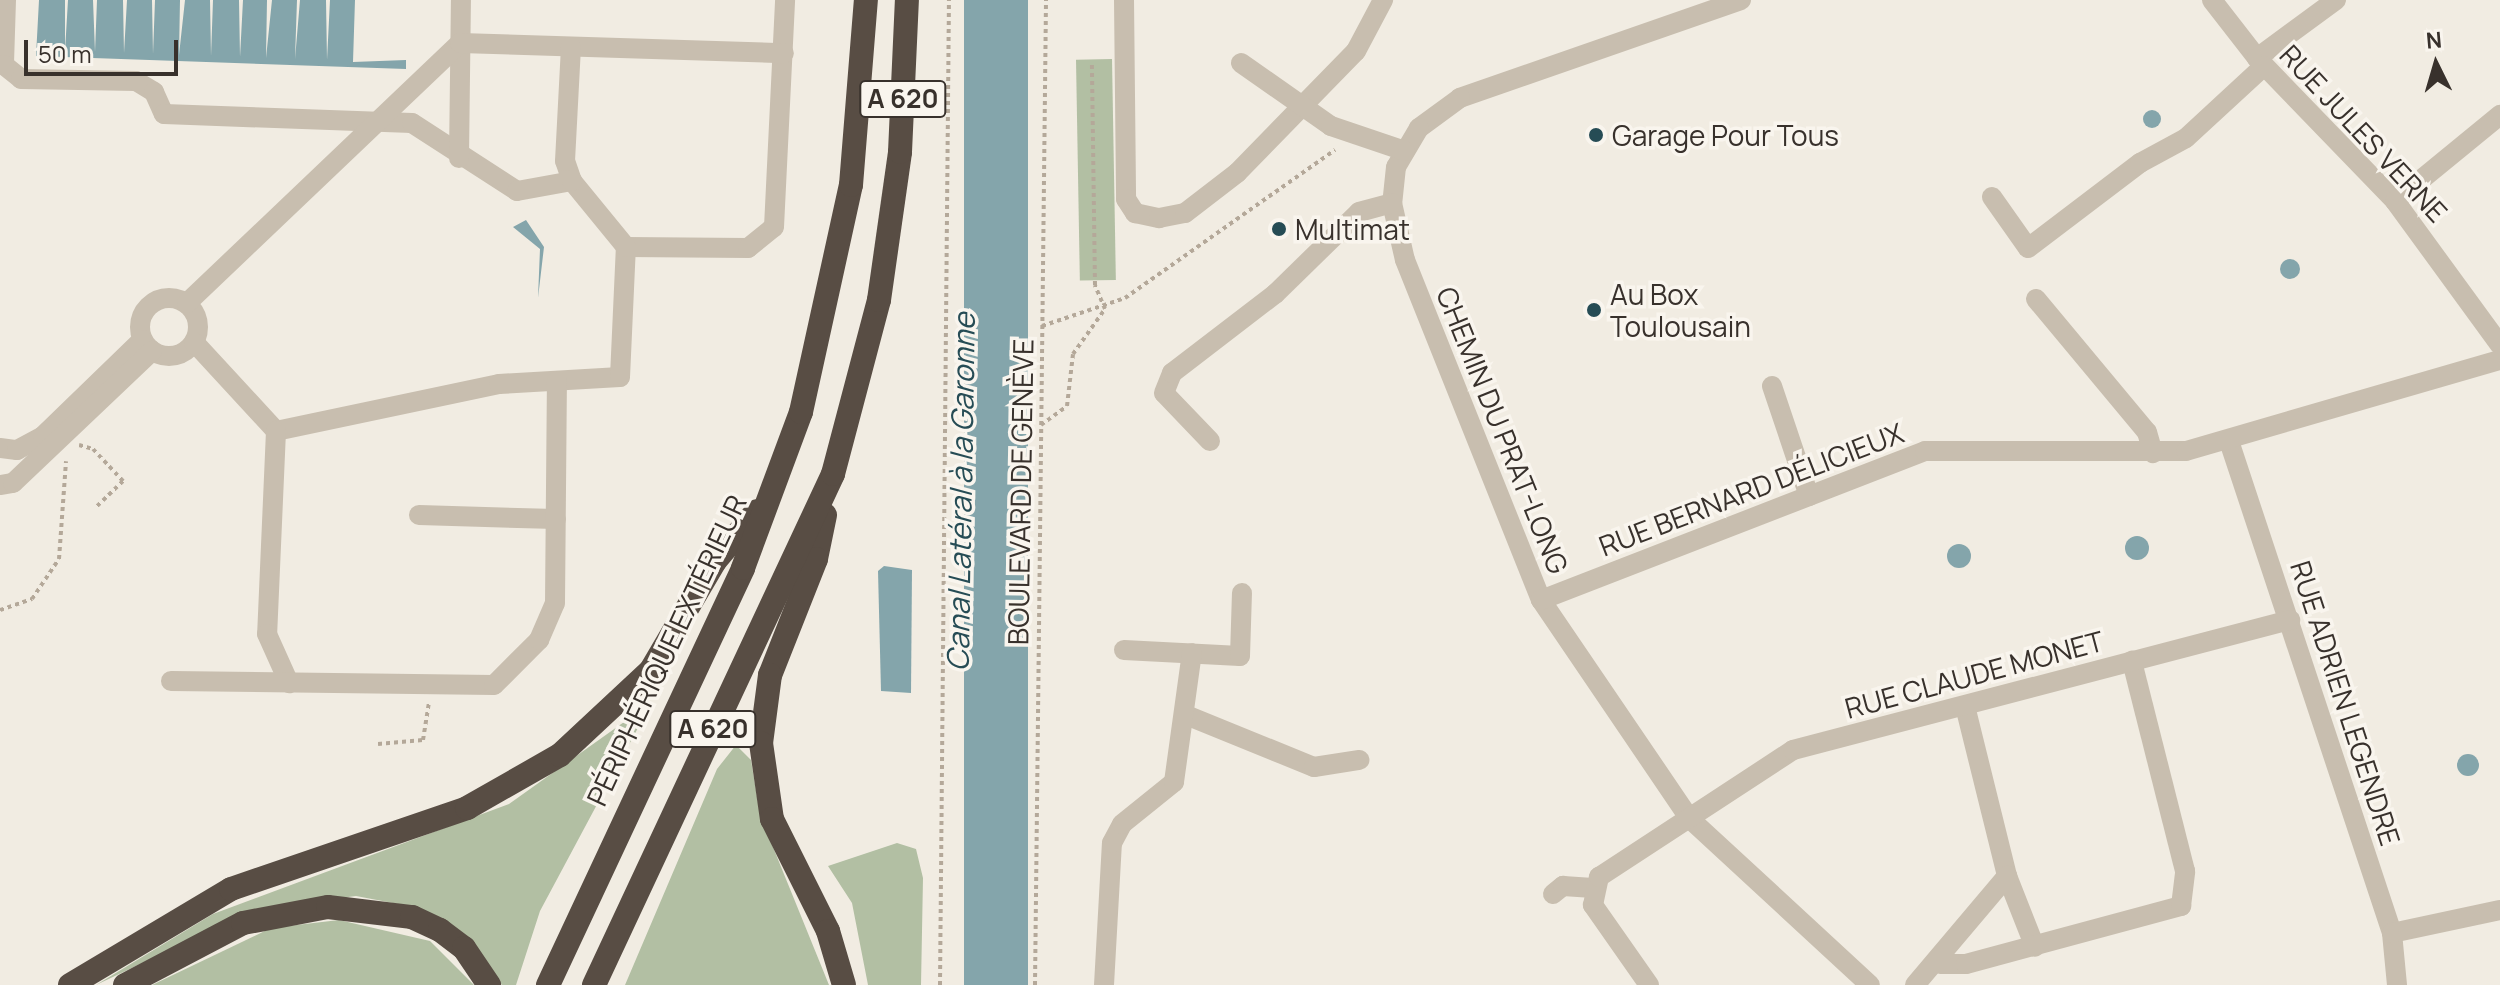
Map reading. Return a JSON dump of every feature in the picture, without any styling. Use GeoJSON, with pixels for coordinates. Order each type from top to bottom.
{"type":"FeatureCollection","features":[{"type":"Feature","properties":{"kind":"highway","name":"PÉRIPHÉRIQUE EXTÉRIEUR"},"geometry":{"type":"LineString","coordinates":[[548,985],[770,495],[801,412],[832,283],[851,185],[866,0]]}},
{"type":"Feature","properties":{"kind":"highway","name":"A 620"},"geometry":{"type":"LineString","coordinates":[[594,985],[833,474],[879,300],[900,152],[907,0]]}},
{"type":"Feature","properties":{"kind":"highway"},"geometry":{"type":"LineString","coordinates":[[833,474],[816,559],[770,675],[761,743],[772,819],[828,931],[844,985]]}},
{"type":"Feature","properties":{"kind":"highway"},"geometry":{"type":"LineString","coordinates":[[70,985],[231,889],[467,808],[560,755],[651,670],[715,561],[770,495]]}},
{"type":"Feature","properties":{"kind":"highway"},"geometry":{"type":"LineString","coordinates":[[125,985],[243,923],[328,907],[369,908],[440,930],[464,948],[489,985]]}},
{"type":"Feature","properties":{"kind":"street"},"geometry":{"type":"LineString","coordinates":[[6,0],[4,65],[21,79],[136,81],[154,92],[164,114],[412,123],[459,158],[517,191],[572,181]]}},
{"type":"Feature","properties":{"kind":"street"},"geometry":{"type":"LineString","coordinates":[[459,158],[461,0]]}},
{"type":"Feature","properties":{"kind":"street"},"geometry":{"type":"LineString","coordinates":[[626,247],[748,248],[774,227],[785,0]]}},
{"type":"Feature","properties":{"kind":"street"},"geometry":{"type":"LineString","coordinates":[[1124,0],[1126,199],[1135,213],[1185,213],[1237,173],[1299,104],[1356,51],[1383,0]]}},
{"type":"Feature","properties":{"kind":"street","name":"CHEMIN DU PRAT-LONG"},"geometry":{"type":"LineString","coordinates":[[1741,0],[1460,98],[1419,128],[1405,151],[1392,203],[1405,260],[1541,600],[1689,818],[1870,985]]}},
{"type":"Feature","properties":{"kind":"street","name":"RUE JULES VERNE"},"geometry":{"type":"LineString","coordinates":[[2212,0],[2260,62],[2395,201],[2500,345]]}},
{"type":"Feature","properties":{"kind":"street"},"geometry":{"type":"LineString","coordinates":[[1992,197],[2028,248],[2140,163],[2186,138],[2260,62],[2336,0]]}},
{"type":"Feature","properties":{"kind":"street"},"geometry":{"type":"LineString","coordinates":[[187,303],[460,43],[784,53]]}},
{"type":"Feature","properties":{"kind":"street"},"geometry":{"type":"LineString","coordinates":[[276,431],[499,384],[620,377],[626,247],[572,181],[565,161],[571,47]]}},
{"type":"Feature","properties":{"kind":"street"},"geometry":{"type":"LineString","coordinates":[[1241,63],[1331,126],[1405,151]]}},
{"type":"Feature","properties":{"kind":"street"},"geometry":{"type":"LineString","coordinates":[[2395,201],[2500,115]]}},
{"type":"Feature","properties":{"kind":"street"},"geometry":{"type":"LineString","coordinates":[[1210,441],[1164,393],[1172,373],[1275,294],[1359,212],[1392,203]]}},
{"type":"Feature","properties":{"kind":"street"},"geometry":{"type":"LineString","coordinates":[[0,485],[13,483],[147,346],[144,311],[157,299],[187,303]]}},
{"type":"Feature","properties":{"kind":"street"},"geometry":{"type":"LineString","coordinates":[[2036,299],[2147,432],[2153,453]]}},
{"type":"Feature","properties":{"kind":"street"},"geometry":{"type":"LineString","coordinates":[[147,346],[168,356],[194,342],[199,326],[187,303]]}},
{"type":"Feature","properties":{"kind":"street"},"geometry":{"type":"LineString","coordinates":[[194,342],[276,431],[267,634],[289,683]]}},
{"type":"Feature","properties":{"kind":"street"},"geometry":{"type":"LineString","coordinates":[[0,448],[17,450],[43,436],[147,346]]}},
{"type":"Feature","properties":{"kind":"street","name":"RUE BERNARD DÉLICIEUX"},"geometry":{"type":"LineString","coordinates":[[1541,600],[1925,451],[2153,453],[2229,441],[2500,360]]}},
{"type":"Feature","properties":{"kind":"street"},"geometry":{"type":"LineString","coordinates":[[171,681],[494,685],[539,640],[555,603],[557,381]]}},
{"type":"Feature","properties":{"kind":"street"},"geometry":{"type":"LineString","coordinates":[[1772,386],[1809,496]]}},
{"type":"Feature","properties":{"kind":"street","name":"RUE ADRIEN LEGENDRE"},"geometry":{"type":"LineString","coordinates":[[2229,441],[2392,933],[2397,985]]}},
{"type":"Feature","properties":{"kind":"street"},"geometry":{"type":"LineString","coordinates":[[419,515],[556,519]]}},
{"type":"Feature","properties":{"kind":"street"},"geometry":{"type":"LineString","coordinates":[[1124,650],[1240,656],[1242,593]]}},
{"type":"Feature","properties":{"kind":"street","name":"RUE CLAUDE MONET"},"geometry":{"type":"LineString","coordinates":[[1593,888],[1689,818],[1793,750],[2290,620]]}},
{"type":"Feature","properties":{"kind":"street"},"geometry":{"type":"LineString","coordinates":[[1104,985],[1112,843],[1122,824],[1174,782],[1186,715],[1192,653]]}},
{"type":"Feature","properties":{"kind":"street"},"geometry":{"type":"LineString","coordinates":[[1940,964],[2035,947],[2165,916],[2181,906],[2188,888],[2132,661]]}},
{"type":"Feature","properties":{"kind":"street"},"geometry":{"type":"LineString","coordinates":[[1965,706],[2007,876],[2035,947]]}},
{"type":"Feature","properties":{"kind":"street"},"geometry":{"type":"LineString","coordinates":[[1186,715],[1314,767],[1359,760]]}},
{"type":"Feature","properties":{"kind":"street"},"geometry":{"type":"LineString","coordinates":[[1915,985],[1940,964],[2007,876]]}},
{"type":"Feature","properties":{"kind":"street"},"geometry":{"type":"LineString","coordinates":[[1553,894],[1563,886],[1593,888],[1600,920],[1649,985]]}},
{"type":"Feature","properties":{"kind":"street"},"geometry":{"type":"LineString","coordinates":[[2392,933],[2500,910]]}},
{"type":"Feature","properties":{"kind":"path"},"geometry":{"type":"LineString","coordinates":[[940,985],[949,0]]}},
{"type":"Feature","properties":{"kind":"path","name":"BOULEVARD DE GENÈVE"},"geometry":{"type":"LineString","coordinates":[[1035,985],[1046,0]]}},
{"type":"Feature","properties":{"kind":"path"},"geometry":{"type":"LineString","coordinates":[[1092,62],[1095,285],[1105,309]]}},
{"type":"Feature","properties":{"kind":"path"},"geometry":{"type":"LineString","coordinates":[[1041,425],[1067,406],[1073,354],[1105,309],[1328,151],[1344,148]]}},
{"type":"Feature","properties":{"kind":"path"},"geometry":{"type":"LineString","coordinates":[[1042,326],[1105,309]]}},
{"type":"Feature","properties":{"kind":"path"},"geometry":{"type":"LineString","coordinates":[[0,610],[32,599],[59,559],[63,467],[76,443]]}},
{"type":"Feature","properties":{"kind":"path"},"geometry":{"type":"LineString","coordinates":[[86,450],[123,481],[95,508]]}},
{"type":"Feature","properties":{"kind":"path"},"geometry":{"type":"LineString","coordinates":[[378,744],[423,740],[430,685]]}},
{"type":"Feature","properties":{"kind":"green space"},"geometry":{"type":"Polygon","coordinates":[[[1112,59],[1116,280],[1080,281],[1076,60],[1112,59]]]}},
{"type":"Feature","properties":{"kind":"green space"},"geometry":{"type":"Polygon","coordinates":[[[624,722],[639,726],[540,911],[516,985],[502,985],[459,930],[414,907],[356,896],[256,909],[96,985],[213,914],[509,804],[624,722]]]}},
{"type":"Feature","properties":{"kind":"green space"},"geometry":{"type":"Polygon","coordinates":[[[736,745],[751,760],[760,815],[829,985],[625,985],[717,769],[736,745]]]}},
{"type":"Feature","properties":{"kind":"green space"},"geometry":{"type":"Polygon","coordinates":[[[897,843],[916,849],[923,878],[921,985],[868,985],[852,903],[828,866],[897,843]]]}},
{"type":"Feature","properties":{"kind":"green space"},"geometry":{"type":"Polygon","coordinates":[[[339,920],[430,941],[474,985],[152,985],[271,928],[339,920]]]}},
{"type":"Feature","properties":{"kind":"water"},"geometry":{"type":"Polygon","coordinates":[[[39,0],[65,0],[65,51],[68,0],[93,0],[95,52],[97,0],[123,0],[124,53],[127,0],[152,0],[153,54],[155,0],[180,0],[179,55],[185,0],[210,0],[211,56],[213,0],[239,0],[240,57],[243,0],[267,0],[266,58],[272,0],[297,0],[295,59],[300,0],[326,0],[327,60],[330,0],[355,0],[353,62],[406,60],[406,69],[36,56],[39,0]]]}},
{"type":"Feature","properties":{"kind":"water"},"geometry":{"type":"Polygon","coordinates":[[[964,0],[1028,0],[1028,985],[964,985],[964,0]]]}},
{"type":"Feature","properties":{"kind":"water"},"geometry":{"type":"Polygon","coordinates":[[[2148,110],[2156,110],[2161,119],[2159,126],[2148,128],[2143,123],[2143,115],[2148,110]]]}},
{"type":"Feature","properties":{"kind":"water"},"geometry":{"type":"Polygon","coordinates":[[[526,220],[544,247],[538,298],[540,249],[513,227],[526,220]]]}},
{"type":"Feature","properties":{"kind":"water"},"geometry":{"type":"Polygon","coordinates":[[[2290,259],[2297,262],[2300,269],[2297,276],[2290,279],[2283,276],[2280,269],[2283,262],[2290,259]]]}},
{"type":"Feature","properties":{"kind":"water"},"geometry":{"type":"Polygon","coordinates":[[[2137,536],[2146,539],[2149,548],[2146,557],[2137,560],[2128,557],[2125,548],[2128,539],[2137,536]]]}},
{"type":"Feature","properties":{"kind":"water"},"geometry":{"type":"Polygon","coordinates":[[[1959,544],[1967,548],[1971,556],[1967,564],[1959,568],[1951,564],[1947,556],[1951,548],[1959,544]]]}},
{"type":"Feature","properties":{"kind":"water"},"geometry":{"type":"Polygon","coordinates":[[[884,566],[912,570],[911,693],[881,691],[878,571],[884,566]]]}},
{"type":"Feature","properties":{"kind":"water"},"geometry":{"type":"Polygon","coordinates":[[[2468,754],[2476,757],[2479,765],[2476,773],[2468,776],[2460,773],[2457,765],[2460,757],[2468,754]]]}},
{"type":"Feature","properties":{"kind":"place","name":"Garage Pour Tous"},"geometry":{"type":"Point","coordinates":[1596,135]}},
{"type":"Feature","properties":{"kind":"place","name":"Multimat"},"geometry":{"type":"Point","coordinates":[1279,229]}},
{"type":"Feature","properties":{"kind":"place","name":"Au Box Toulousain"},"geometry":{"type":"Point","coordinates":[1594,310]}},
{"type":"Feature","properties":{"kind":"water label","name":"Canal Latéral à la Garonne"},"geometry":{"type":"Point","coordinates":[961,492]}}]}
